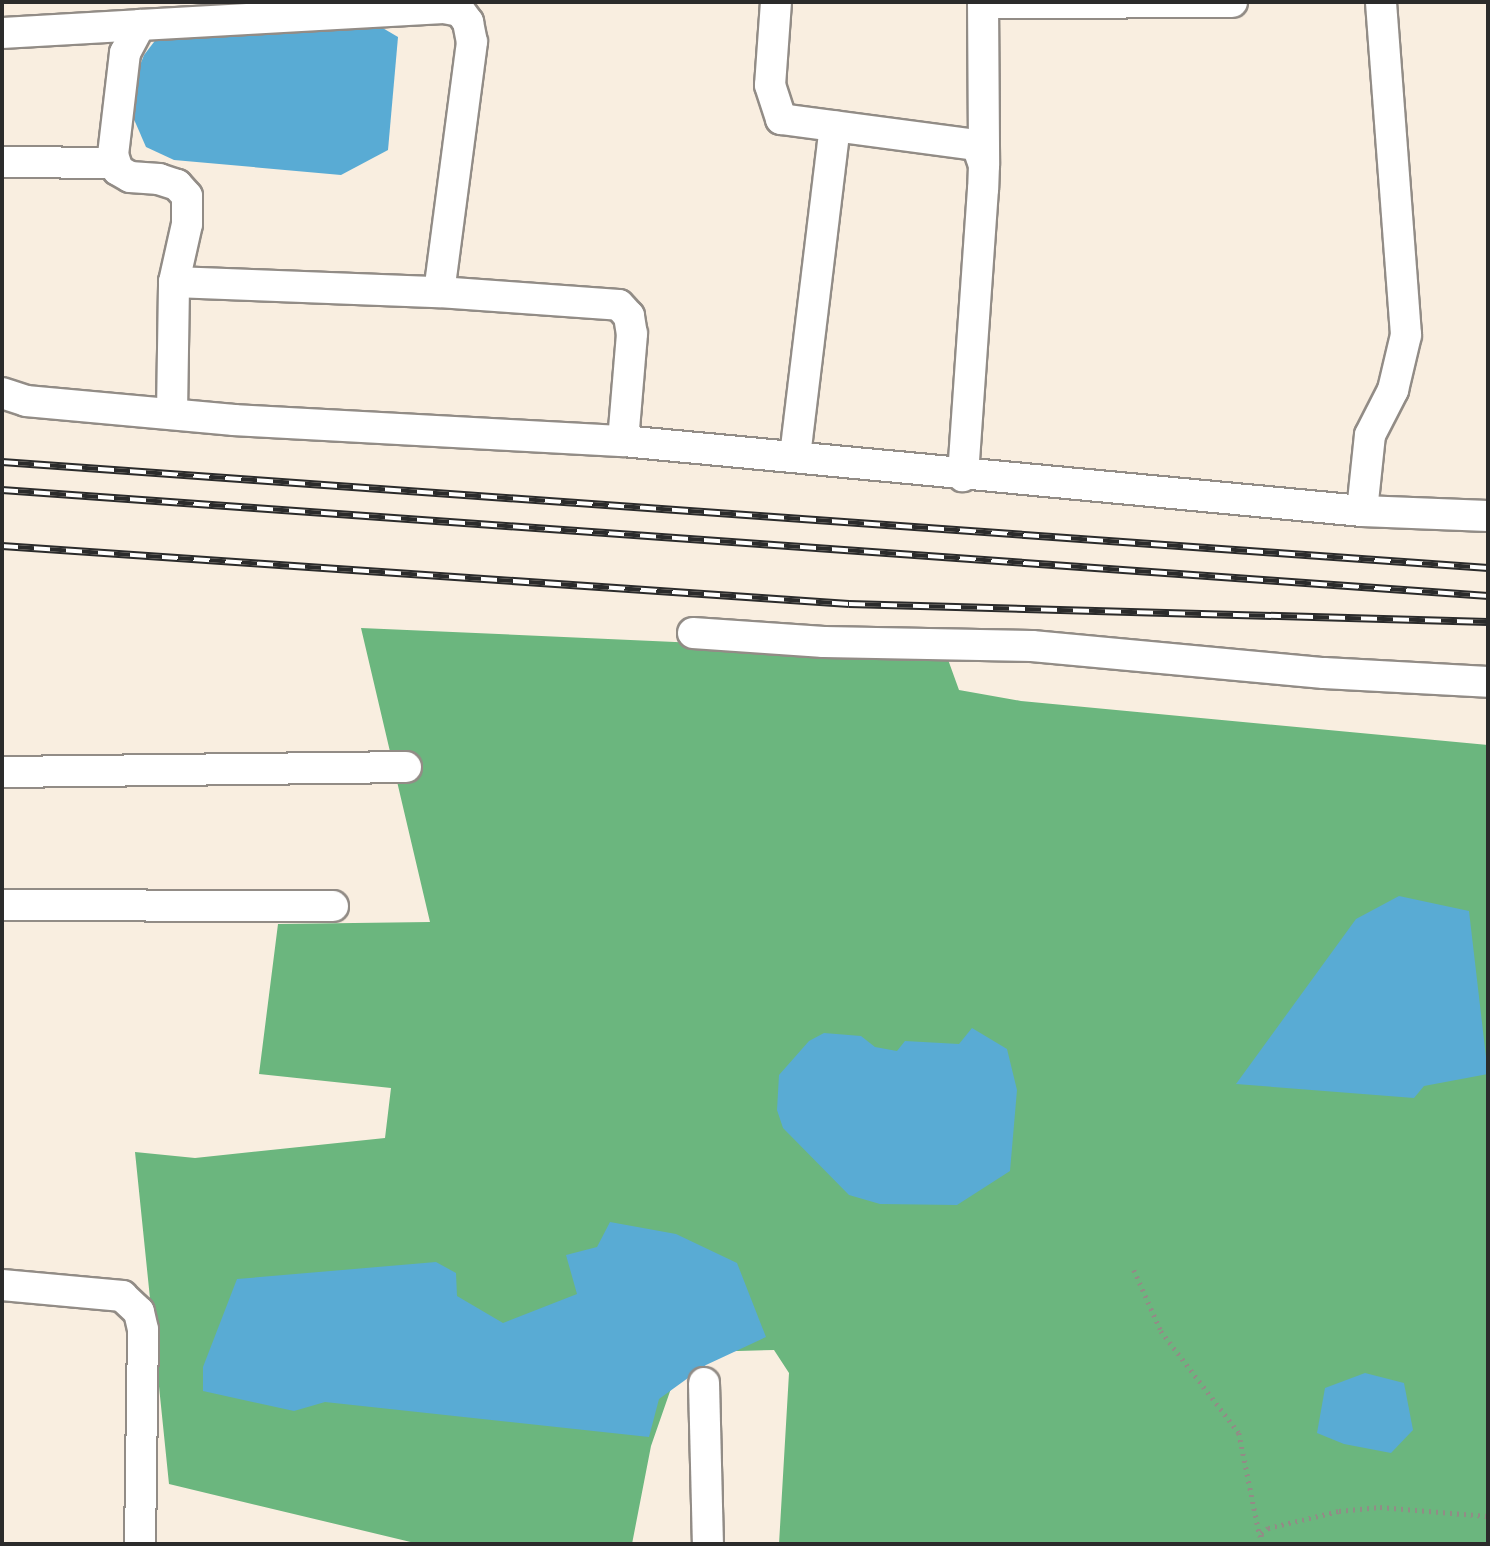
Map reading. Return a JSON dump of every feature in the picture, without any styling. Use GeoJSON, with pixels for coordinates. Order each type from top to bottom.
{"type":"FeatureCollection","features":[{"type":"Feature","properties":{"kind":"street"},"geometry":{"type":"LineString","coordinates":[[776,2],[770,85],[781,119],[960,139],[976,145],[984,165]]}},
{"type":"Feature","properties":{"kind":"street"},"geometry":{"type":"LineString","coordinates":[[963,476],[984,165],[983,2],[1232,2]]}},
{"type":"Feature","properties":{"kind":"street"},"geometry":{"type":"LineString","coordinates":[[1362,511],[1370,435],[1398,378],[1406,335],[1381,2]]}},
{"type":"Feature","properties":{"kind":"street"},"geometry":{"type":"LineString","coordinates":[[2,33],[406,6],[460,11],[468,22],[472,42],[439,292]]}},
{"type":"Feature","properties":{"kind":"street"},"geometry":{"type":"LineString","coordinates":[[114,163],[125,52],[140,25]]}},
{"type":"Feature","properties":{"kind":"street"},"geometry":{"type":"LineString","coordinates":[[795,456],[835,126]]}},
{"type":"Feature","properties":{"kind":"street"},"geometry":{"type":"LineString","coordinates":[[2,162],[114,163],[130,177],[159,179],[177,185],[187,196],[187,225],[174,282],[172,413]]}},
{"type":"Feature","properties":{"kind":"street"},"geometry":{"type":"LineString","coordinates":[[174,282],[439,292],[619,305],[629,316],[632,334],[623,441]]}},
{"type":"Feature","properties":{"kind":"street"},"geometry":{"type":"LineString","coordinates":[[2,393],[26,401],[172,413],[623,441],[795,456],[963,476],[1100,484],[1362,511],[1488,516]]}},
{"type":"Feature","properties":{"kind":"street"},"geometry":{"type":"LineString","coordinates":[[693,633],[824,642],[1032,646],[1324,673],[1488,682]]}},
{"type":"Feature","properties":{"kind":"street"},"geometry":{"type":"LineString","coordinates":[[2,772],[406,767]]}},
{"type":"Feature","properties":{"kind":"street"},"geometry":{"type":"LineString","coordinates":[[2,905],[333,906]]}},
{"type":"Feature","properties":{"kind":"street"},"geometry":{"type":"LineString","coordinates":[[2,1285],[122,1296],[139,1312],[143,1330],[140,1544]]}},
{"type":"Feature","properties":{"kind":"street"},"geometry":{"type":"LineString","coordinates":[[705,1383],[708,1544]]}},
{"type":"Feature","properties":{"kind":"path"},"geometry":{"type":"LineString","coordinates":[[1134,1270],[1161,1331],[1239,1433],[1261,1544]]}},
{"type":"Feature","properties":{"kind":"path"},"geometry":{"type":"LineString","coordinates":[[1260,1537],[1268,1528],[1364,1508],[1488,1516]]}},
{"type":"Feature","properties":{"kind":"green space"},"geometry":{"type":"Polygon","coordinates":[[[361,628],[946,654],[959,690],[1021,701],[1488,745],[1488,1544],[779,1544],[789,1373],[774,1350],[702,1352],[675,1377],[651,1446],[632,1544],[419,1544],[169,1484],[135,1152],[195,1158],[385,1138],[391,1088],[259,1074],[278,924],[430,922],[361,628]]]}},
{"type":"Feature","properties":{"kind":"water"},"geometry":{"type":"Polygon","coordinates":[[[369,20],[398,37],[388,150],[341,175],[174,160],[146,147],[126,101],[144,55],[164,29],[369,20]]]}},
{"type":"Feature","properties":{"kind":"water"},"geometry":{"type":"Polygon","coordinates":[[[1399,896],[1469,911],[1488,1074],[1424,1086],[1414,1098],[1236,1084],[1356,919],[1399,896]]]}},
{"type":"Feature","properties":{"kind":"water"},"geometry":{"type":"Polygon","coordinates":[[[972,1028],[1007,1049],[1017,1090],[1010,1171],[957,1205],[880,1204],[849,1195],[783,1128],[777,1110],[779,1075],[809,1041],[824,1033],[861,1036],[875,1047],[897,1051],[905,1041],[959,1044],[972,1028]]]}},
{"type":"Feature","properties":{"kind":"water"},"geometry":{"type":"Polygon","coordinates":[[[610,1222],[676,1234],[737,1263],[766,1337],[706,1365],[659,1399],[649,1437],[325,1402],[294,1411],[203,1391],[203,1367],[237,1279],[436,1262],[456,1273],[457,1296],[503,1323],[577,1294],[566,1255],[597,1247],[610,1222]]]}},
{"type":"Feature","properties":{"kind":"water"},"geometry":{"type":"Polygon","coordinates":[[[1365,1373],[1404,1383],[1413,1430],[1391,1453],[1344,1444],[1317,1433],[1325,1388],[1365,1373]]]}},
{"type":"Feature","properties":{"kind":"railway"},"geometry":{"type":"LineString","coordinates":[[2,462],[1488,568]]}},
{"type":"Feature","properties":{"kind":"railway"},"geometry":{"type":"LineString","coordinates":[[2,490],[1488,596]]}},
{"type":"Feature","properties":{"kind":"railway"},"geometry":{"type":"LineString","coordinates":[[2,546],[849,604],[1488,622]]}}]}
